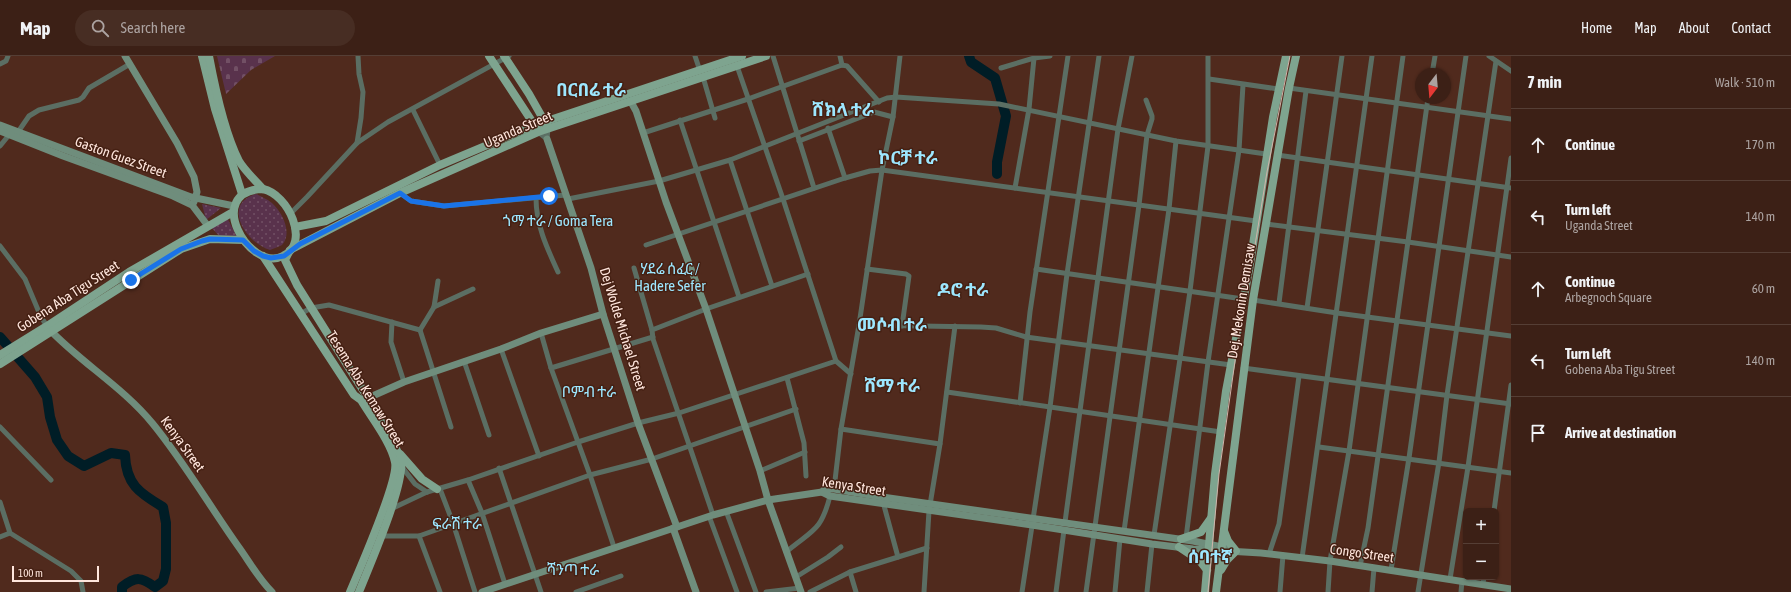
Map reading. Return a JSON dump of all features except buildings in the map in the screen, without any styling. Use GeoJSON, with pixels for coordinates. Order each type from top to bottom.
{"type":"FeatureCollection","features":[{"type":"Feature","properties":{"kind":"main road"},"geometry":{"type":"LineString","coordinates":[[125,56],[177,143],[194,176],[194,202]]}},
{"type":"Feature","properties":{"kind":"main road"},"geometry":{"type":"LineString","coordinates":[[202,56],[242,194],[234,209],[238,229],[243,240],[254,251],[271,258],[284,256],[293,246],[295,228],[291,213],[278,197],[269,191],[263,189],[242,194]]}},
{"type":"Feature","properties":{"kind":"main road"},"geometry":{"type":"LineString","coordinates":[[209,56],[218,109],[239,161],[263,189]]}},
{"type":"Feature","properties":{"kind":"main road"},"geometry":{"type":"LineString","coordinates":[[489,56],[536,129]]}},
{"type":"Feature","properties":{"kind":"main road","name":"Uganda Street"},"geometry":{"type":"LineString","coordinates":[[702,74],[742,56]]}},
{"type":"Feature","properties":{"kind":"main road","name":"Uganda Street"},"geometry":{"type":"LineString","coordinates":[[295,228],[326,221],[440,165],[536,129],[702,74],[737,66],[766,56]]}},
{"type":"Feature","properties":{"kind":"main road","name":"Dej. Mekonin Demisaw"},"geometry":{"type":"LineString","coordinates":[[1205,592],[1221,432],[1231,364],[1266,154],[1278,89],[1286,56]]}},
{"type":"Feature","properties":{"kind":"main road","name":"Dej. Mekonin Demisaw"},"geometry":{"type":"LineString","coordinates":[[1216,592],[1243,368],[1253,300],[1277,155],[1296,56]]}},
{"type":"Feature","properties":{"kind":"main road"},"geometry":{"type":"LineString","coordinates":[[506,57],[547,125]]}},
{"type":"Feature","properties":{"kind":"main road"},"geometry":{"type":"LineString","coordinates":[[630,98],[706,308],[760,471],[768,500],[800,590]]}},
{"type":"Feature","properties":{"kind":"main road","name":"Gaston Guez Street"},"geometry":{"type":"LineString","coordinates":[[0,125],[64,153],[174,196],[194,202],[234,209]]}},
{"type":"Feature","properties":{"kind":"main road","name":"Uganda Street"},"geometry":{"type":"LineString","coordinates":[[289,251],[400,193],[536,129]]}},
{"type":"Feature","properties":{"kind":"main road","name":"Gaston Guez Street"},"geometry":{"type":"LineString","coordinates":[[0,131],[9,136],[64,153]]}},
{"type":"Feature","properties":{"kind":"main road","name":"Dej Wolde Michael Street"},"geometry":{"type":"LineString","coordinates":[[547,139],[591,268],[603,314],[638,423],[675,527],[696,592]]}},
{"type":"Feature","properties":{"kind":"main road","name":"Gaston Guez Street"},"geometry":{"type":"LineString","coordinates":[[194,202],[208,226]]}},
{"type":"Feature","properties":{"kind":"main road","name":"Gobena Aba Tigu Street"},"geometry":{"type":"LineString","coordinates":[[0,364],[10,353],[234,209]]}},
{"type":"Feature","properties":{"kind":"main road"},"geometry":{"type":"LineString","coordinates":[[208,226],[220,239]]}},
{"type":"Feature","properties":{"kind":"main road","name":"Gobena Aba Tigu Street"},"geometry":{"type":"LineString","coordinates":[[143,268],[194,243],[210,239],[243,240]]}},
{"type":"Feature","properties":{"kind":"main road","name":"Tesema Aba Kemaw Street"},"geometry":{"type":"LineString","coordinates":[[289,251],[286,260],[297,285],[364,399],[399,464],[359,592]]}},
{"type":"Feature","properties":{"kind":"main road","name":"Tesema Aba Kemaw Street"},"geometry":{"type":"LineString","coordinates":[[263,256],[302,313],[354,395],[364,399],[400,454],[399,481],[390,509],[376,535],[350,592]]}},
{"type":"Feature","properties":{"kind":"main road"},"geometry":{"type":"LineString","coordinates":[[364,399],[404,382],[501,349],[542,333],[603,314]]}},
{"type":"Feature","properties":{"kind":"main road","name":"Kenya Street"},"geometry":{"type":"LineString","coordinates":[[49,328],[145,414],[183,465],[254,570],[272,592]]}},
{"type":"Feature","properties":{"kind":"main road","name":"Gobena Aba Tigu Street"},"geometry":{"type":"LineString","coordinates":[[0,355],[10,353]]}},
{"type":"Feature","properties":{"kind":"main road"},"geometry":{"type":"LineString","coordinates":[[400,454],[422,479],[439,489]]}},
{"type":"Feature","properties":{"kind":"main road"},"geometry":{"type":"LineString","coordinates":[[822,492],[825,489],[834,489],[883,501],[1064,526],[1094,527],[1154,535],[1182,541],[1207,570]]}},
{"type":"Feature","properties":{"kind":"main road","name":"Kenya Street"},"geometry":{"type":"LineString","coordinates":[[482,592],[504,587],[534,574],[675,527],[768,500],[822,492],[830,496],[883,501]]}},
{"type":"Feature","properties":{"kind":"main road"},"geometry":{"type":"LineString","coordinates":[[1064,526],[1093,535],[1152,544],[1182,541],[1200,532],[1212,517]]}},
{"type":"Feature","properties":{"kind":"main road"},"geometry":{"type":"LineString","coordinates":[[1218,574],[1234,550],[1228,541],[1223,528]]}},
{"type":"Feature","properties":{"kind":"main road","name":"Congo Street"},"geometry":{"type":"LineString","coordinates":[[1182,541],[1210,547],[1330,561],[1462,581],[1484,580],[1510,588]]}},
{"type":"Feature","properties":{"kind":"street"},"geometry":{"type":"LineString","coordinates":[[0,64],[6,61],[8,56]]}},
{"type":"Feature","properties":{"kind":"street"},"geometry":{"type":"LineString","coordinates":[[357,143],[363,92],[359,74],[358,56]]}},
{"type":"Feature","properties":{"kind":"street"},"geometry":{"type":"LineString","coordinates":[[695,56],[715,118]]}},
{"type":"Feature","properties":{"kind":"street"},"geometry":{"type":"LineString","coordinates":[[773,56],[781,88],[814,188]]}},
{"type":"Feature","properties":{"kind":"street"},"geometry":{"type":"LineString","coordinates":[[840,56],[842,65]]}},
{"type":"Feature","properties":{"kind":"street"},"geometry":{"type":"LineString","coordinates":[[834,489],[841,429],[868,270],[882,170],[893,116],[900,56]]}},
{"type":"Feature","properties":{"kind":"street"},"geometry":{"type":"LineString","coordinates":[[1002,68],[1034,58],[1050,56]]}},
{"type":"Feature","properties":{"kind":"street"},"geometry":{"type":"LineString","coordinates":[[1020,403],[1026,338],[1068,56]]}},
{"type":"Feature","properties":{"kind":"street"},"geometry":{"type":"LineString","coordinates":[[1022,592],[1050,407],[1067,274],[1099,56]]}},
{"type":"Feature","properties":{"kind":"street"},"geometry":{"type":"LineString","coordinates":[[1056,592],[1118,129],[1132,56]]}},
{"type":"Feature","properties":{"kind":"street"},"geometry":{"type":"LineString","coordinates":[[1154,535],[1190,291],[1208,146],[1208,56]]}},
{"type":"Feature","properties":{"kind":"street"},"geometry":{"type":"LineString","coordinates":[[1307,308],[1342,56]]}},
{"type":"Feature","properties":{"kind":"street"},"geometry":{"type":"LineString","coordinates":[[1302,558],[1319,446],[1372,56]]}},
{"type":"Feature","properties":{"kind":"street"},"geometry":{"type":"LineString","coordinates":[[1328,592],[1330,561],[1349,451],[1403,56]]}},
{"type":"Feature","properties":{"kind":"street"},"geometry":{"type":"LineString","coordinates":[[1433,68],[1435,56]]}},
{"type":"Feature","properties":{"kind":"street"},"geometry":{"type":"LineString","coordinates":[[1390,570],[1409,458],[1466,56]]}},
{"type":"Feature","properties":{"kind":"street"},"geometry":{"type":"LineString","coordinates":[[1489,56],[1511,71]]}},
{"type":"Feature","properties":{"kind":"street"},"geometry":{"type":"LineString","coordinates":[[291,213],[357,143],[388,122],[413,110],[506,57]]}},
{"type":"Feature","properties":{"kind":"street"},"geometry":{"type":"LineString","coordinates":[[1015,188],[1029,109],[1034,58]]}},
{"type":"Feature","properties":{"kind":"street"},"geometry":{"type":"LineString","coordinates":[[1418,592],[1439,462],[1477,183],[1496,60]]}},
{"type":"Feature","properties":{"kind":"street"},"geometry":{"type":"LineString","coordinates":[[18,132],[29,116],[39,110],[79,100],[89,88],[130,64]]}},
{"type":"Feature","properties":{"kind":"street"},"geometry":{"type":"LineString","coordinates":[[643,133],[781,88],[842,65],[847,66],[876,103],[876,112]]}},
{"type":"Feature","properties":{"kind":"street"},"geometry":{"type":"LineString","coordinates":[[737,66],[766,147],[836,361],[851,374]]}},
{"type":"Feature","properties":{"kind":"street"},"geometry":{"type":"LineString","coordinates":[[1209,79],[1278,89]]}},
{"type":"Feature","properties":{"kind":"street"},"geometry":{"type":"LineString","coordinates":[[1182,541],[1230,218],[1239,150],[1243,84]]}},
{"type":"Feature","properties":{"kind":"street"},"geometry":{"type":"LineString","coordinates":[[1289,88],[1366,100],[1511,119]]}},
{"type":"Feature","properties":{"kind":"street"},"geometry":{"type":"LineString","coordinates":[[1279,303],[1306,91]]}},
{"type":"Feature","properties":{"kind":"street"},"geometry":{"type":"LineString","coordinates":[[400,193],[411,201],[444,206],[536,198],[567,197],[659,181],[730,160],[766,147],[796,133],[887,98],[896,96],[999,104],[1029,109],[1059,117],[1176,141],[1266,154]]}},
{"type":"Feature","properties":{"kind":"street"},"geometry":{"type":"LineString","coordinates":[[1086,592],[1129,282],[1147,135],[1152,116],[1146,100]]}},
{"type":"Feature","properties":{"kind":"street"},"geometry":{"type":"LineString","coordinates":[[1360,566],[1368,528],[1389,388],[1427,104]]}},
{"type":"Feature","properties":{"kind":"street"},"geometry":{"type":"LineString","coordinates":[[413,110],[440,165]]}},
{"type":"Feature","properties":{"kind":"street"},"geometry":{"type":"LineString","coordinates":[[799,141],[831,127],[876,112],[893,116]]}},
{"type":"Feature","properties":{"kind":"street"},"geometry":{"type":"LineString","coordinates":[[680,120],[739,297]]}},
{"type":"Feature","properties":{"kind":"street"},"geometry":{"type":"LineString","coordinates":[[831,120],[831,127],[845,178]]}},
{"type":"Feature","properties":{"kind":"street","name":"Dej Wolde Michael Street"},"geometry":{"type":"LineString","coordinates":[[547,125],[547,139]]}},
{"type":"Feature","properties":{"kind":"street"},"geometry":{"type":"LineString","coordinates":[[536,129],[547,139]]}},
{"type":"Feature","properties":{"kind":"street"},"geometry":{"type":"LineString","coordinates":[[0,146],[9,136]]}},
{"type":"Feature","properties":{"kind":"street"},"geometry":{"type":"LineString","coordinates":[[1124,531],[1141,421],[1169,209],[1176,141]]}},
{"type":"Feature","properties":{"kind":"street"},"geometry":{"type":"LineString","coordinates":[[1277,155],[1327,163],[1448,178],[1509,188]]}},
{"type":"Feature","properties":{"kind":"street"},"geometry":{"type":"LineString","coordinates":[[1450,579],[1509,188],[1511,158]]}},
{"type":"Feature","properties":{"kind":"street"},"geometry":{"type":"LineString","coordinates":[[730,160],[772,286]]}},
{"type":"Feature","properties":{"kind":"street"},"geometry":{"type":"LineString","coordinates":[[646,245],[845,178],[870,171],[882,170],[1256,221]]}},
{"type":"Feature","properties":{"kind":"street"},"geometry":{"type":"LineString","coordinates":[[536,198],[536,210],[544,242],[558,272]]}},
{"type":"Feature","properties":{"kind":"street"},"geometry":{"type":"LineString","coordinates":[[1266,224],[1511,257]]}},
{"type":"Feature","properties":{"kind":"street"},"geometry":{"type":"LineString","coordinates":[[0,246],[25,278],[41,317],[49,328]]}},
{"type":"Feature","properties":{"kind":"street"},"geometry":{"type":"LineString","coordinates":[[634,268],[653,337],[679,412],[711,516],[737,592]]}},
{"type":"Feature","properties":{"kind":"street"},"geometry":{"type":"LineString","coordinates":[[1036,269],[1243,298]]}},
{"type":"Feature","properties":{"kind":"street"},"geometry":{"type":"LineString","coordinates":[[868,270],[906,274],[909,276],[902,326]]}},
{"type":"Feature","properties":{"kind":"street"},"geometry":{"type":"LineString","coordinates":[[652,330],[706,308],[808,274]]}},
{"type":"Feature","properties":{"kind":"street"},"geometry":{"type":"LineString","coordinates":[[438,281],[434,307],[420,330],[451,427]]}},
{"type":"Feature","properties":{"kind":"street"},"geometry":{"type":"LineString","coordinates":[[434,307],[473,290]]}},
{"type":"Feature","properties":{"kind":"street"},"geometry":{"type":"LineString","coordinates":[[1253,300],[1337,313],[1511,336]]}},
{"type":"Feature","properties":{"kind":"street"},"geometry":{"type":"LineString","coordinates":[[302,313],[311,308],[329,305],[420,330]]}},
{"type":"Feature","properties":{"kind":"street"},"geometry":{"type":"LineString","coordinates":[[392,322],[391,342],[404,382]]}},
{"type":"Feature","properties":{"kind":"street"},"geometry":{"type":"LineString","coordinates":[[859,325],[996,328],[1026,338],[1231,364]]}},
{"type":"Feature","properties":{"kind":"street"},"geometry":{"type":"LineString","coordinates":[[924,592],[929,507],[940,444],[955,326]]}},
{"type":"Feature","properties":{"kind":"street"},"geometry":{"type":"LineString","coordinates":[[542,333],[551,368],[590,475],[614,547]]}},
{"type":"Feature","properties":{"kind":"street"},"geometry":{"type":"LineString","coordinates":[[551,368],[653,337]]}},
{"type":"Feature","properties":{"kind":"street"},"geometry":{"type":"LineString","coordinates":[[501,349],[540,456]]}},
{"type":"Feature","properties":{"kind":"street"},"geometry":{"type":"LineString","coordinates":[[464,361],[489,435]]}},
{"type":"Feature","properties":{"kind":"street"},"geometry":{"type":"LineString","coordinates":[[390,509],[427,492],[468,480],[499,468],[540,456],[638,423],[734,395],[836,361]]}},
{"type":"Feature","properties":{"kind":"street"},"geometry":{"type":"LineString","coordinates":[[1243,368],[1510,404]]}},
{"type":"Feature","properties":{"kind":"street"},"geometry":{"type":"LineString","coordinates":[[1269,554],[1279,524],[1299,376]]}},
{"type":"Feature","properties":{"kind":"street"},"geometry":{"type":"LineString","coordinates":[[787,378],[796,409],[805,452],[806,476]]}},
{"type":"Feature","properties":{"kind":"street"},"geometry":{"type":"LineString","coordinates":[[1494,508],[1510,404],[1511,385]]}},
{"type":"Feature","properties":{"kind":"street"},"geometry":{"type":"LineString","coordinates":[[947,392],[1221,432]]}},
{"type":"Feature","properties":{"kind":"street"},"geometry":{"type":"LineString","coordinates":[[376,535],[419,536],[482,513],[513,504],[590,475],[652,460],[744,426],[796,409]]}},
{"type":"Feature","properties":{"kind":"street"},"geometry":{"type":"LineString","coordinates":[[0,427],[51,480]]}},
{"type":"Feature","properties":{"kind":"street"},"geometry":{"type":"LineString","coordinates":[[841,429],[940,444]]}},
{"type":"Feature","properties":{"kind":"street"},"geometry":{"type":"LineString","coordinates":[[1319,446],[1511,473]]}},
{"type":"Feature","properties":{"kind":"street"},"geometry":{"type":"LineString","coordinates":[[760,471],[805,452]]}},
{"type":"Feature","properties":{"kind":"street"},"geometry":{"type":"LineString","coordinates":[[399,464],[415,484],[427,492]]}},
{"type":"Feature","properties":{"kind":"street"},"geometry":{"type":"LineString","coordinates":[[499,468],[513,504],[534,574],[541,592]]}},
{"type":"Feature","properties":{"kind":"street"},"geometry":{"type":"LineString","coordinates":[[468,480],[482,513],[504,587]]}},
{"type":"Feature","properties":{"kind":"street"},"geometry":{"type":"LineString","coordinates":[[439,489],[453,523],[475,592]]}},
{"type":"Feature","properties":{"kind":"street"},"geometry":{"type":"LineString","coordinates":[[786,552],[810,534],[819,525],[824,517],[830,496]]}},
{"type":"Feature","properties":{"kind":"street"},"geometry":{"type":"LineString","coordinates":[[883,501],[898,557]]}},
{"type":"Feature","properties":{"kind":"street"},"geometry":{"type":"LineString","coordinates":[[0,502],[10,533],[75,574],[81,581],[83,592]]}},
{"type":"Feature","properties":{"kind":"street"},"geometry":{"type":"LineString","coordinates":[[726,511],[756,592]]}},
{"type":"Feature","properties":{"kind":"street"},"geometry":{"type":"LineString","coordinates":[[0,537],[10,533]]}},
{"type":"Feature","properties":{"kind":"street"},"geometry":{"type":"LineString","coordinates":[[419,536],[440,592]]}},
{"type":"Feature","properties":{"kind":"street"},"geometry":{"type":"LineString","coordinates":[[1115,592],[1120,539]]}},
{"type":"Feature","properties":{"kind":"street"},"geometry":{"type":"LineString","coordinates":[[1147,592],[1152,544]]}},
{"type":"Feature","properties":{"kind":"street"},"geometry":{"type":"LineString","coordinates":[[796,577],[841,548]]}},
{"type":"Feature","properties":{"kind":"street"},"geometry":{"type":"LineString","coordinates":[[810,592],[850,572],[927,548]]}},
{"type":"Feature","properties":{"kind":"street"},"geometry":{"type":"LineString","coordinates":[[1280,592],[1283,555]]}},
{"type":"Feature","properties":{"kind":"street"},"geometry":{"type":"LineString","coordinates":[[1372,592],[1374,568]]}},
{"type":"Feature","properties":{"kind":"street"},"geometry":{"type":"LineString","coordinates":[[850,572],[856,592]]}},
{"type":"Feature","properties":{"kind":"street"},"geometry":{"type":"LineString","coordinates":[[576,592],[621,576]]}},
{"type":"Feature","properties":{"kind":"street"},"geometry":{"type":"LineString","coordinates":[[1461,592],[1462,581]]}},
{"type":"Feature","properties":{"kind":"street"},"geometry":{"type":"LineString","coordinates":[[766,592],[800,590]]}},
{"type":"Feature","properties":{"kind":"green space"},"geometry":{"type":"Polygon","coordinates":[[[217,56],[275,56],[251,70],[226,94],[217,56]]]}},
{"type":"Feature","properties":{"kind":"green space"},"geometry":{"type":"Polygon","coordinates":[[[256,194],[266,199],[276,207],[285,223],[285,240],[282,245],[270,250],[253,240],[241,223],[239,214],[240,206],[246,199],[256,194]]]}},
{"type":"Feature","properties":{"kind":"green space"},"geometry":{"type":"Polygon","coordinates":[[[202,204],[221,208],[206,220],[202,204]]]}},
{"type":"Feature","properties":{"kind":"green space"},"geometry":{"type":"Polygon","coordinates":[[[226,216],[237,237],[220,237],[210,226],[226,216]]]}},
{"type":"Feature","properties":{"kind":"waterway"},"geometry":{"type":"LineString","coordinates":[[969,56],[971,62],[995,78],[1006,116],[997,162],[997,174]]}},
{"type":"Feature","properties":{"kind":"waterway"},"geometry":{"type":"LineString","coordinates":[[0,337],[35,377],[47,397],[50,417],[57,440],[68,456],[84,466],[111,453],[125,455],[128,473],[135,487],[163,507],[166,523],[166,569],[163,581],[155,587],[146,581],[138,579],[131,581],[122,587],[122,592]]}},
{"type":"Feature","properties":{"kind":"tram line"},"geometry":{"type":"LineString","coordinates":[[1208,592],[1219,474],[1237,347],[1267,172],[1290,56]]}},
{"type":"Feature","properties":{"kind":"district","name":"በርበሬ ተራ"},"geometry":{"type":"Point","coordinates":[591,90]}},
{"type":"Feature","properties":{"kind":"district","name":"ሸክላ ተራ"},"geometry":{"type":"Point","coordinates":[843,110]}},
{"type":"Feature","properties":{"kind":"district","name":"ኮርቻ ተራ"},"geometry":{"type":"Point","coordinates":[908,158]}},
{"type":"Feature","properties":{"kind":"district","name":"ጎማ ተራ / Goma Tera"},"geometry":{"type":"Point","coordinates":[558,221]}},
{"type":"Feature","properties":{"kind":"district","name":"ሃደሬ ሰፈር / Hadere Sefer"},"geometry":{"type":"Point","coordinates":[670,278]}},
{"type":"Feature","properties":{"kind":"district","name":"ዶሮ ተራ"},"geometry":{"type":"Point","coordinates":[963,290]}},
{"type":"Feature","properties":{"kind":"district","name":"መሶብ ተራ"},"geometry":{"type":"Point","coordinates":[892,325]}},
{"type":"Feature","properties":{"kind":"district","name":"ሸማ ተራ"},"geometry":{"type":"Point","coordinates":[892,386]}},
{"type":"Feature","properties":{"kind":"district","name":"ቦምብ ተራ"},"geometry":{"type":"Point","coordinates":[589,392]}},
{"type":"Feature","properties":{"kind":"district","name":"ፍራሽ ተራ"},"geometry":{"type":"Point","coordinates":[457,524]}},
{"type":"Feature","properties":{"kind":"district","name":"ሰባተኛ"},"geometry":{"type":"Point","coordinates":[1210,557]}},
{"type":"Feature","properties":{"kind":"district","name":"ሻንጣ ተራ"},"geometry":{"type":"Point","coordinates":[573,570]}},
{"type":"Feature","properties":{"kind":"route"},"geometry":{"type":"LineString","coordinates":[[131,280],[181,249],[194,243],[210,239],[243,240],[254,251],[263,256],[277,258],[284,256],[300,244],[400,193],[411,201],[421,204],[444,206],[549,196]]}}]}
